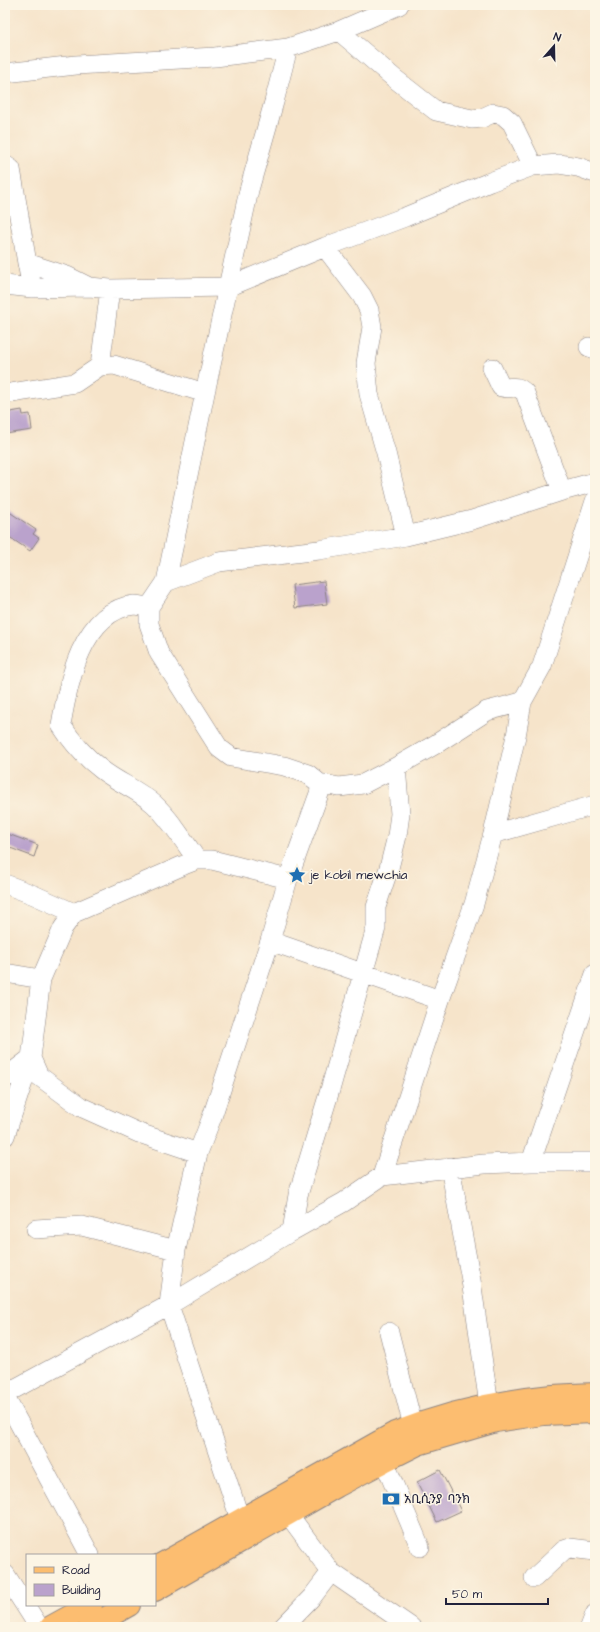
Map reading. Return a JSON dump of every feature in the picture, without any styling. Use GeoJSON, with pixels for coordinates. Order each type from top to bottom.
{"type":"FeatureCollection","features":[{"type":"Feature","properties":{"kind":"main road"},"geometry":{"type":"LineString","coordinates":[[156,1589],[245,1528],[395,1433],[413,1426],[489,1405],[543,1397],[595,1394]]}},
{"type":"Feature","properties":{"kind":"main road"},"geometry":{"type":"LineString","coordinates":[[156,1568],[245,1528],[288,1514],[418,1444],[496,1421],[544,1414],[595,1412]]}},
{"type":"Feature","properties":{"kind":"main road"},"geometry":{"type":"LineString","coordinates":[[51,1627],[89,1606]]}},
{"type":"Feature","properties":{"kind":"main road"},"geometry":{"type":"LineString","coordinates":[[90,1627],[127,1606]]}},
{"type":"Feature","properties":{"kind":"street"},"geometry":{"type":"LineString","coordinates":[[5,73],[76,65],[215,57],[288,48],[339,31],[399,5]]}},
{"type":"Feature","properties":{"kind":"street"},"geometry":{"type":"LineString","coordinates":[[339,31],[394,78],[436,111],[472,119],[482,118],[493,114],[502,115],[512,123],[533,166]]}},
{"type":"Feature","properties":{"kind":"street"},"geometry":{"type":"LineString","coordinates":[[288,48],[249,190],[166,582],[150,607],[149,624],[158,653],[219,748],[231,757],[284,766],[308,774],[319,783],[339,787],[363,784],[396,767],[487,711],[522,702]]}},
{"type":"Feature","properties":{"kind":"street"},"geometry":{"type":"LineString","coordinates":[[5,285],[32,288],[228,288],[325,247],[533,166],[559,164],[578,167],[595,173]]}},
{"type":"Feature","properties":{"kind":"street"},"geometry":{"type":"LineString","coordinates":[[5,165],[11,169],[26,263],[32,288]]}},
{"type":"Feature","properties":{"kind":"street"},"geometry":{"type":"LineString","coordinates":[[325,247],[362,296],[369,310],[372,327],[366,363],[369,394],[386,453],[406,536]]}},
{"type":"Feature","properties":{"kind":"street"},"geometry":{"type":"LineString","coordinates":[[26,263],[67,276],[90,287]]}},
{"type":"Feature","properties":{"kind":"street"},"geometry":{"type":"LineString","coordinates":[[100,366],[110,289]]}},
{"type":"Feature","properties":{"kind":"street"},"geometry":{"type":"LineString","coordinates":[[5,394],[75,383],[100,366],[114,365],[205,394]]}},
{"type":"Feature","properties":{"kind":"street"},"geometry":{"type":"LineString","coordinates":[[492,368],[501,387],[521,388],[525,393],[562,490]]}},
{"type":"Feature","properties":{"kind":"street"},"geometry":{"type":"LineString","coordinates":[[166,582],[219,562],[319,550],[406,536],[472,520],[562,490],[595,482]]}},
{"type":"Feature","properties":{"kind":"street"},"geometry":{"type":"LineString","coordinates":[[382,1176],[440,1000],[474,904],[493,834],[516,736],[522,702],[542,666],[595,501]]}},
{"type":"Feature","properties":{"kind":"street"},"geometry":{"type":"LineString","coordinates":[[150,607],[135,605],[130,606],[118,610],[100,621],[86,641],[71,677],[61,725],[72,742],[103,770],[137,791],[155,805],[173,826],[197,860]]}},
{"type":"Feature","properties":{"kind":"street"},"geometry":{"type":"LineString","coordinates":[[292,1231],[298,1195],[330,1090],[376,928],[376,907],[389,868],[397,836],[400,814],[396,767]]}},
{"type":"Feature","properties":{"kind":"street"},"geometry":{"type":"LineString","coordinates":[[245,1528],[169,1305],[176,1250],[198,1153],[270,941],[288,879],[320,791],[319,783]]}},
{"type":"Feature","properties":{"kind":"street"},"geometry":{"type":"LineString","coordinates":[[493,834],[595,805]]}},
{"type":"Feature","properties":{"kind":"street"},"geometry":{"type":"LineString","coordinates":[[5,1136],[31,1058],[40,979],[63,928],[74,913],[197,860],[212,860],[288,879]]}},
{"type":"Feature","properties":{"kind":"street"},"geometry":{"type":"LineString","coordinates":[[5,884],[74,913]]}},
{"type":"Feature","properties":{"kind":"street"},"geometry":{"type":"LineString","coordinates":[[270,941],[440,1000]]}},
{"type":"Feature","properties":{"kind":"street"},"geometry":{"type":"LineString","coordinates":[[5,973],[40,979]]}},
{"type":"Feature","properties":{"kind":"street"},"geometry":{"type":"LineString","coordinates":[[531,1162],[595,974]]}},
{"type":"Feature","properties":{"kind":"street"},"geometry":{"type":"LineString","coordinates":[[31,1058],[39,1076],[81,1107],[139,1134],[198,1153]]}},
{"type":"Feature","properties":{"kind":"street"},"geometry":{"type":"LineString","coordinates":[[5,1078],[31,1058]]}},
{"type":"Feature","properties":{"kind":"street"},"geometry":{"type":"LineString","coordinates":[[5,1394],[169,1305],[292,1231],[344,1202],[382,1176],[450,1167],[531,1162],[595,1162]]}},
{"type":"Feature","properties":{"kind":"street"},"geometry":{"type":"LineString","coordinates":[[450,1167],[471,1280],[489,1405]]}},
{"type":"Feature","properties":{"kind":"street"},"geometry":{"type":"LineString","coordinates":[[36,1229],[82,1226],[176,1250]]}},
{"type":"Feature","properties":{"kind":"street"},"geometry":{"type":"LineString","coordinates":[[389,1332],[413,1426]]}},
{"type":"Feature","properties":{"kind":"street"},"geometry":{"type":"LineString","coordinates":[[5,1397],[89,1554]]}},
{"type":"Feature","properties":{"kind":"street"},"geometry":{"type":"LineString","coordinates":[[384,1461],[420,1547]]}},
{"type":"Feature","properties":{"kind":"street"},"geometry":{"type":"LineString","coordinates":[[288,1514],[331,1572],[411,1627]]}},
{"type":"Feature","properties":{"kind":"street"},"geometry":{"type":"LineString","coordinates":[[534,1578],[564,1550],[570,1548],[595,1551]]}},
{"type":"Feature","properties":{"kind":"street"},"geometry":{"type":"LineString","coordinates":[[283,1627],[312,1597],[331,1572]]}},
{"type":"Feature","properties":{"kind":"street"},"geometry":{"type":"LineString","coordinates":[[5,1574],[39,1627]]}},
{"type":"Feature","properties":{"kind":"street"},"geometry":{"type":"LineString","coordinates":[[590,1627],[595,1614]]}},
{"type":"Feature","properties":{"kind":"building"},"geometry":{"type":"Polygon","coordinates":[[[22,410],[23,415],[30,414],[32,430],[5,434],[5,413],[22,410]]]}},
{"type":"Feature","properties":{"kind":"building"},"geometry":{"type":"Polygon","coordinates":[[[5,509],[36,530],[33,534],[39,538],[30,551],[5,534],[5,509]]]}},
{"type":"Feature","properties":{"kind":"building"},"geometry":{"type":"Polygon","coordinates":[[[324,581],[327,604],[295,608],[292,585],[324,581]]]}},
{"type":"Feature","properties":{"kind":"building"},"geometry":{"type":"Polygon","coordinates":[[[5,833],[38,845],[34,857],[5,846],[5,833]]]}},
{"type":"Feature","properties":{"kind":"building"},"geometry":{"type":"Polygon","coordinates":[[[440,1470],[461,1511],[437,1522],[417,1482],[440,1470]]]}},
{"type":"Feature","properties":{"kind":"place","name":"je kobil mewchia"},"geometry":{"type":"Point","coordinates":[297,875]}},
{"type":"Feature","properties":{"kind":"place","name":"አቢሲንያ ባንክ"},"geometry":{"type":"Point","coordinates":[391,1499]}}]}
